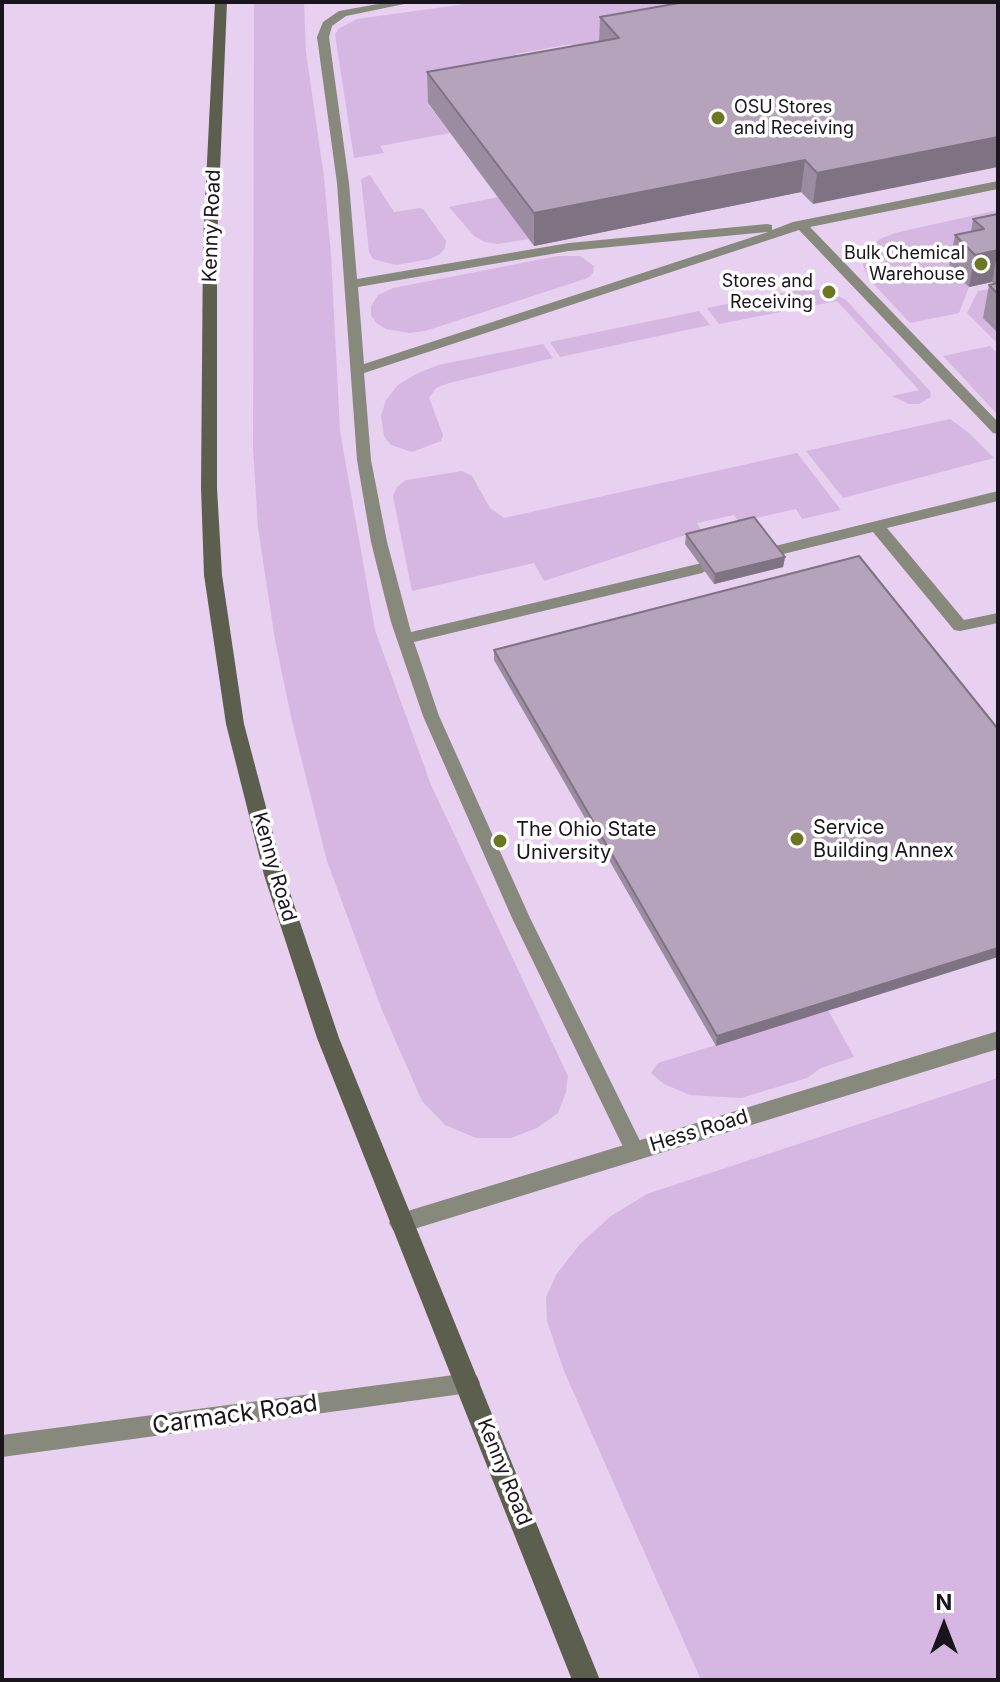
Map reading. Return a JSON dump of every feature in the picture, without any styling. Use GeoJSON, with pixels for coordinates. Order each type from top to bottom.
{"type":"FeatureCollection","features":[{"type":"Feature","properties":{"kind":"main road","name":"Kenny Road"},"geometry":{"type":"LineString","coordinates":[[221,2],[210,242],[209,488],[215,590],[235,724],[274,875],[328,1038],[586,1680]]}},
{"type":"Feature","properties":{"kind":"street","name":"Hess Road"},"geometry":{"type":"LineString","coordinates":[[401,1223],[998,1040]]}},
{"type":"Feature","properties":{"kind":"lane"},"geometry":{"type":"LineString","coordinates":[[328,2],[343,13]]}},
{"type":"Feature","properties":{"kind":"lane"},"geometry":{"type":"LineString","coordinates":[[409,2],[343,13],[327,24],[323,37],[343,183],[364,460],[379,542],[405,639],[431,716],[471,810],[635,1151]]}},
{"type":"Feature","properties":{"kind":"lane"},"geometry":{"type":"LineString","coordinates":[[351,284],[569,247],[801,225],[998,185]]}},
{"type":"Feature","properties":{"kind":"lane"},"geometry":{"type":"LineString","coordinates":[[356,371],[801,225]]}},
{"type":"Feature","properties":{"kind":"lane"},"geometry":{"type":"LineString","coordinates":[[801,225],[998,430]]}},
{"type":"Feature","properties":{"kind":"lane"},"geometry":{"type":"LineString","coordinates":[[771,552],[998,496]]}},
{"type":"Feature","properties":{"kind":"lane"},"geometry":{"type":"LineString","coordinates":[[877,526],[960,626],[998,618]]}},
{"type":"Feature","properties":{"kind":"lane"},"geometry":{"type":"LineString","coordinates":[[405,639],[702,568]]}},
{"type":"Feature","properties":{"kind":"lane","name":"Carmack Road"},"geometry":{"type":"LineString","coordinates":[[2,1446],[469,1383]]}},
{"type":"Feature","properties":{"kind":"shaded area","name":"The Ohio State University"},"geometry":{"type":"Polygon","coordinates":[[[2,2],[998,2],[998,1680],[2,1680],[2,2]]]}},
{"type":"Feature","properties":{"kind":"shaded area"},"geometry":{"type":"Polygon","coordinates":[[[254,2],[304,2],[306,52],[324,177],[331,255],[340,431],[375,630],[431,785],[568,1076],[558,1113],[537,1128],[511,1138],[476,1138],[445,1125],[422,1101],[382,1010],[327,861],[292,721],[275,640],[258,528],[253,448],[254,2]]]}},
{"type":"Feature","properties":{"kind":"shaded area"},"geometry":{"type":"Polygon","coordinates":[[[480,2],[852,2],[584,59],[571,44],[516,54],[537,83],[428,104],[450,133],[380,146],[384,153],[354,158],[335,35],[338,29],[357,19],[480,2]]]}},
{"type":"Feature","properties":{"kind":"shaded area"},"geometry":{"type":"Polygon","coordinates":[[[370,175],[394,212],[424,210],[446,241],[440,254],[430,259],[396,265],[373,259],[369,252],[361,179],[370,175]]]}},
{"type":"Feature","properties":{"kind":"shaded area"},"geometry":{"type":"Polygon","coordinates":[[[498,197],[529,239],[498,244],[485,242],[474,236],[449,207],[498,197]]]}},
{"type":"Feature","properties":{"kind":"shaded area"},"geometry":{"type":"Polygon","coordinates":[[[998,210],[998,245],[969,287],[959,313],[910,323],[869,279],[863,265],[867,250],[880,239],[998,210]]]}},
{"type":"Feature","properties":{"kind":"shaded area"},"geometry":{"type":"Polygon","coordinates":[[[558,256],[580,256],[594,266],[593,273],[588,278],[425,331],[409,333],[386,329],[376,323],[371,315],[371,306],[378,295],[393,288],[558,256]]]}},
{"type":"Feature","properties":{"kind":"shaded area"},"geometry":{"type":"Polygon","coordinates":[[[997,288],[998,344],[967,313],[978,291],[997,288]]]}},
{"type":"Feature","properties":{"kind":"shaded area"},"geometry":{"type":"Polygon","coordinates":[[[802,289],[820,290],[845,299],[930,391],[931,397],[919,404],[909,404],[892,396],[919,390],[837,301],[719,324],[707,308],[802,289]]]}},
{"type":"Feature","properties":{"kind":"shaded area"},"geometry":{"type":"Polygon","coordinates":[[[699,311],[710,325],[560,357],[550,342],[699,311]]]}},
{"type":"Feature","properties":{"kind":"shaded area"},"geometry":{"type":"Polygon","coordinates":[[[543,344],[553,358],[436,388],[429,398],[443,435],[441,441],[412,452],[391,445],[384,436],[381,416],[386,400],[398,385],[416,374],[438,365],[543,344]]]}},
{"type":"Feature","properties":{"kind":"shaded area"},"geometry":{"type":"Polygon","coordinates":[[[990,346],[998,354],[998,415],[943,356],[990,346]]]}},
{"type":"Feature","properties":{"kind":"shaded area"},"geometry":{"type":"Polygon","coordinates":[[[950,419],[994,458],[843,498],[806,451],[950,419]]]}},
{"type":"Feature","properties":{"kind":"shaded area"},"geometry":{"type":"Polygon","coordinates":[[[797,453],[841,510],[802,519],[796,509],[739,522],[734,515],[697,523],[701,530],[544,581],[534,563],[412,591],[393,496],[397,487],[406,480],[462,471],[472,476],[490,508],[504,518],[797,453]]]}},
{"type":"Feature","properties":{"kind":"shaded area"},"geometry":{"type":"Polygon","coordinates":[[[828,1010],[854,1057],[821,1068],[807,1078],[741,1098],[690,1095],[664,1084],[651,1073],[658,1063],[828,1010]]]}},
{"type":"Feature","properties":{"kind":"shaded area"},"geometry":{"type":"Polygon","coordinates":[[[998,1078],[998,1680],[701,1680],[564,1371],[547,1321],[546,1297],[556,1275],[580,1244],[611,1216],[647,1194],[998,1078]]]}},
{"type":"Feature","properties":{"kind":"building","name":"OSU Stores and Receiving"},"geometry":{"type":"Polygon","coordinates":[[[685,2],[998,2],[998,137],[817,173],[805,160],[534,213],[427,72],[619,38],[600,17],[685,2]]]}},
{"type":"Feature","properties":{"kind":"building"},"geometry":{"type":"Polygon","coordinates":[[[998,214],[998,250],[975,255],[955,235],[984,229],[973,219],[998,214]]]}},
{"type":"Feature","properties":{"kind":"building"},"geometry":{"type":"Polygon","coordinates":[[[998,283],[998,294],[989,285],[998,283]]]}},
{"type":"Feature","properties":{"kind":"building"},"geometry":{"type":"Polygon","coordinates":[[[754,517],[785,557],[715,574],[686,534],[754,517]]]}},
{"type":"Feature","properties":{"kind":"building","name":"Service Building Annex"},"geometry":{"type":"Polygon","coordinates":[[[859,556],[998,729],[998,948],[717,1036],[494,650],[859,556]]]}},
{"type":"Feature","properties":{"kind":"place","name":"OSU Stores and Receiving"},"geometry":{"type":"Point","coordinates":[718,118]}},
{"type":"Feature","properties":{"kind":"place","name":"Bulk Chemical Warehouse"},"geometry":{"type":"Point","coordinates":[981,264]}},
{"type":"Feature","properties":{"kind":"place","name":"Stores and Receiving"},"geometry":{"type":"Point","coordinates":[829,292]}},
{"type":"Feature","properties":{"kind":"place","name":"Service Building Annex"},"geometry":{"type":"Point","coordinates":[797,839]}},
{"type":"Feature","properties":{"kind":"place","name":"The Ohio State University"},"geometry":{"type":"Point","coordinates":[500,841]}}]}
